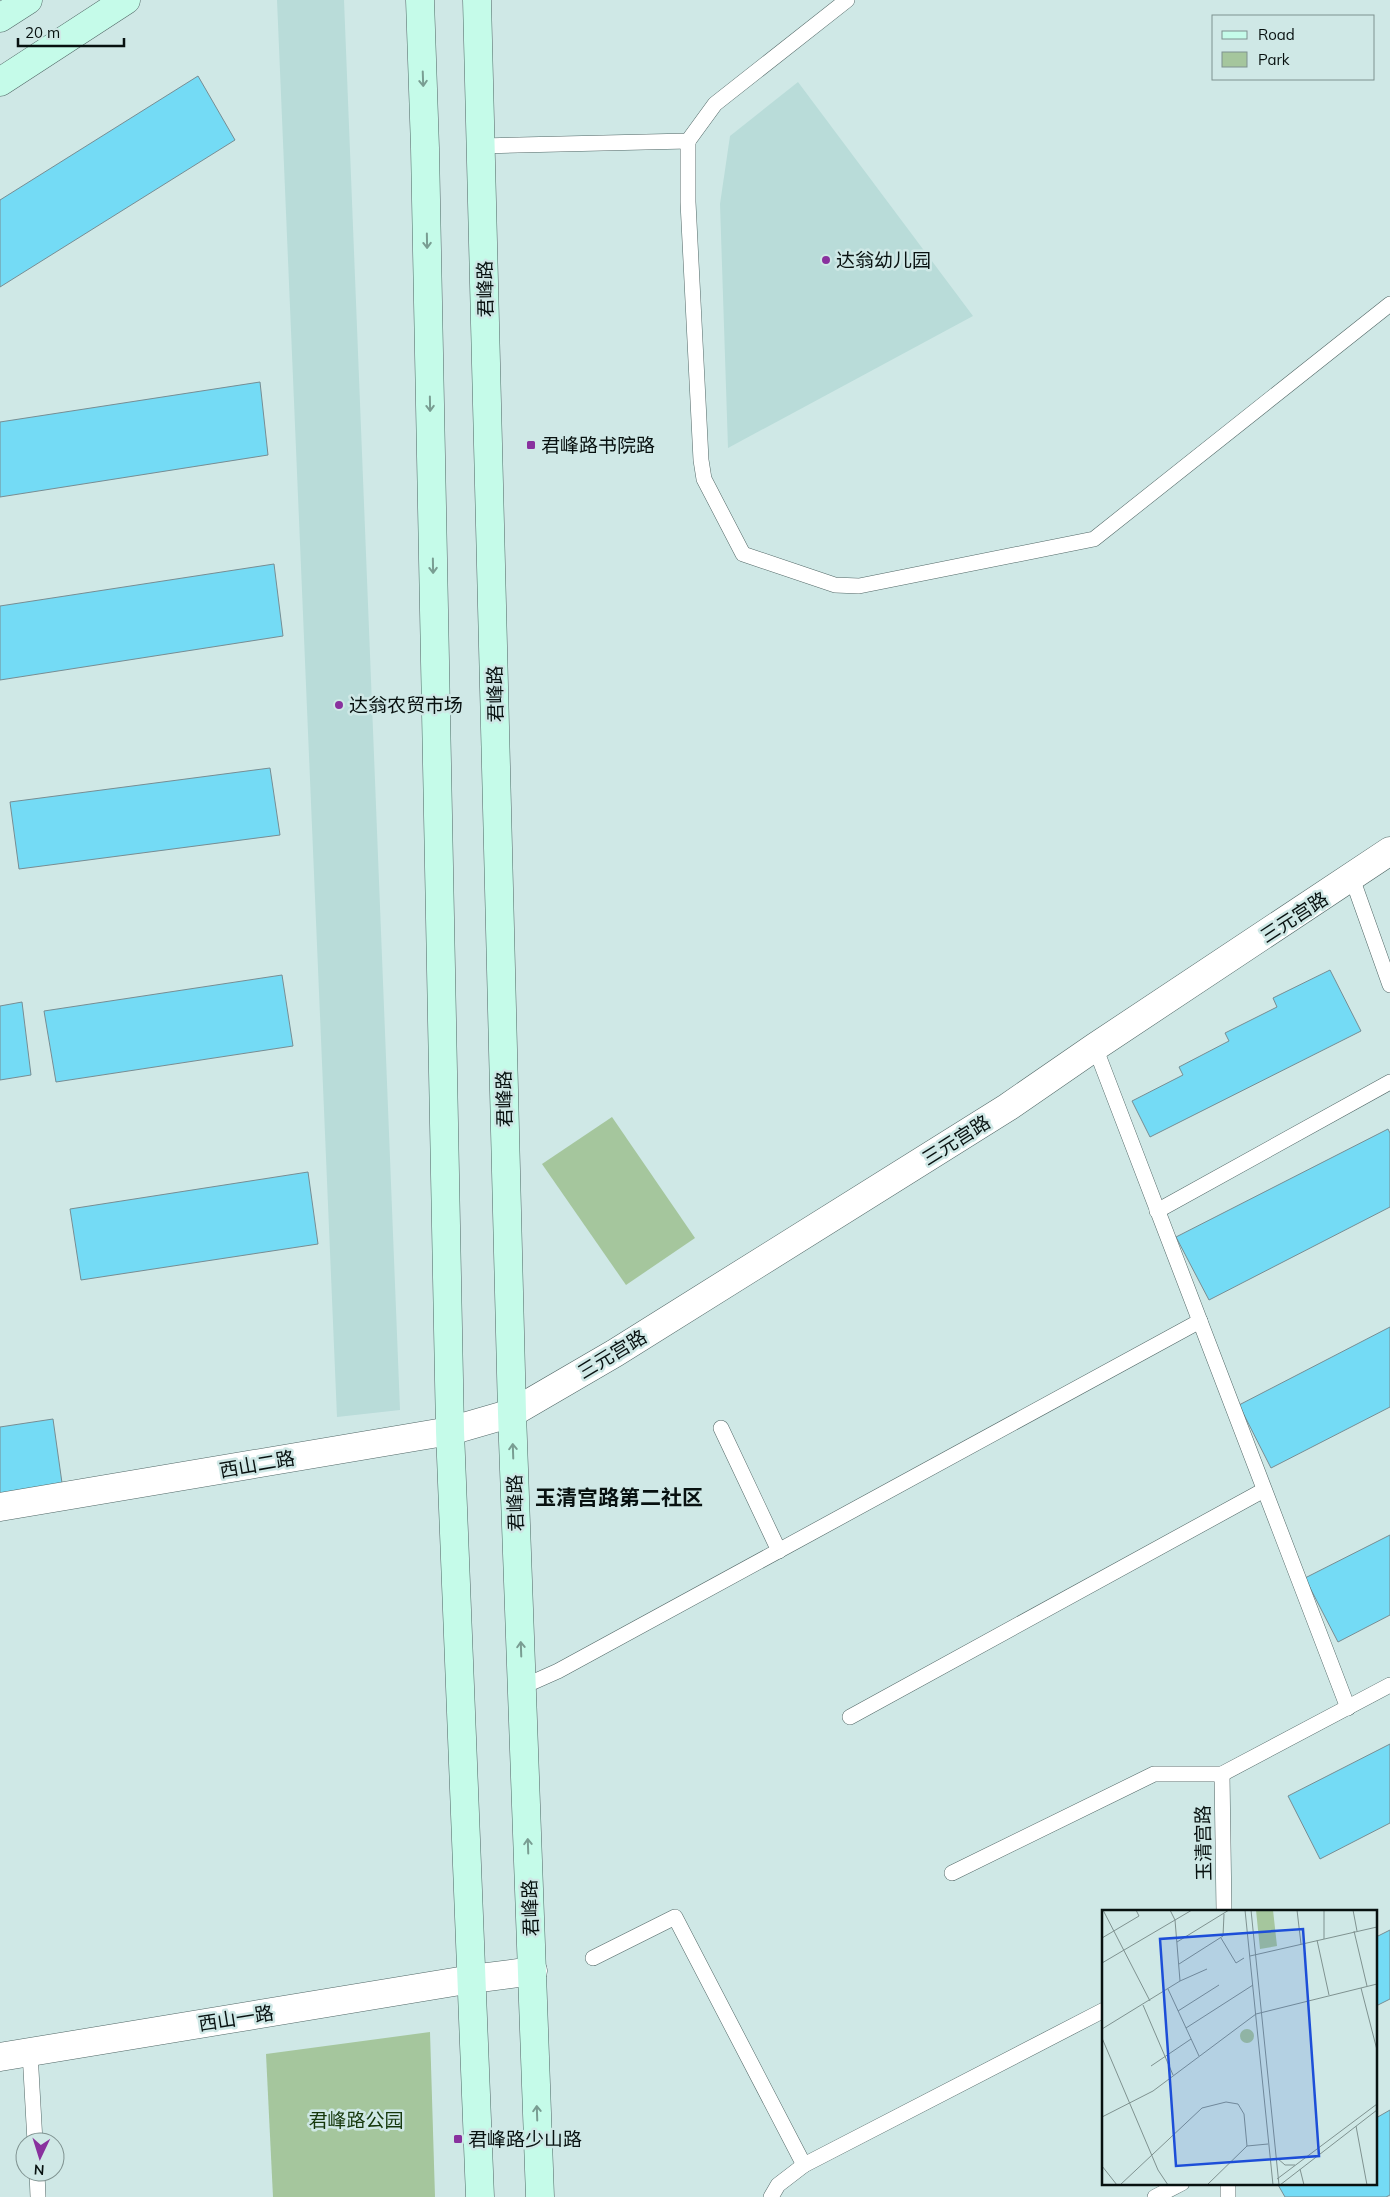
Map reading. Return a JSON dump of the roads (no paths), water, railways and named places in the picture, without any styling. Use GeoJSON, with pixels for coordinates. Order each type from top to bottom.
{"type":"FeatureCollection","features":[{"type":"Feature","properties":{"kind":"main road"},"geometry":{"type":"LineString","coordinates":[[0,18],[28,0]]}},
{"type":"Feature","properties":{"kind":"main road"},"geometry":{"type":"LineString","coordinates":[[0,82],[126,0]]}},
{"type":"Feature","properties":{"kind":"main road"},"geometry":{"type":"LineString","coordinates":[[405,0],[421,30]]}},
{"type":"Feature","properties":{"kind":"main road"},"geometry":{"type":"LineString","coordinates":[[420,0],[425,148],[450,1431],[480,2197]]}},
{"type":"Feature","properties":{"kind":"main road","name":"君峰路"},"geometry":{"type":"LineString","coordinates":[[477,0],[512,1413],[540,2197]]}},
{"type":"Feature","properties":{"kind":"street","name":"三元宫路"},"geometry":{"type":"LineString","coordinates":[[512,1413],[615,1353],[1008,1107],[1390,851]]}},
{"type":"Feature","properties":{"kind":"street","name":"西山二路"},"geometry":{"type":"LineString","coordinates":[[0,1507],[450,1431],[512,1413]]}},
{"type":"Feature","properties":{"kind":"street","name":"西山一路"},"geometry":{"type":"LineString","coordinates":[[0,2057],[472,1979],[533,1971]]}},
{"type":"Feature","properties":{"kind":"lane"},"geometry":{"type":"LineString","coordinates":[[847,0],[715,104],[688,141],[688,202],[701,460],[704,480],[743,554],[836,585],[859,586],[1094,539],[1390,304]]}},
{"type":"Feature","properties":{"kind":"lane"},"geometry":{"type":"LineString","coordinates":[[482,146],[688,141]]}},
{"type":"Feature","properties":{"kind":"lane"},"geometry":{"type":"LineString","coordinates":[[1352,878],[1390,985]]}},
{"type":"Feature","properties":{"kind":"lane"},"geometry":{"type":"LineString","coordinates":[[1095,1047],[1348,1708]]}},
{"type":"Feature","properties":{"kind":"lane"},"geometry":{"type":"LineString","coordinates":[[1157,1211],[1390,1082]]}},
{"type":"Feature","properties":{"kind":"lane"},"geometry":{"type":"LineString","coordinates":[[522,1687],[558,1671],[1200,1322]]}},
{"type":"Feature","properties":{"kind":"lane"},"geometry":{"type":"LineString","coordinates":[[722,1428],[779,1550]]}},
{"type":"Feature","properties":{"kind":"lane"},"geometry":{"type":"LineString","coordinates":[[850,1717],[1264,1490]]}},
{"type":"Feature","properties":{"kind":"lane"},"geometry":{"type":"LineString","coordinates":[[952,1873],[1154,1774],[1222,1774],[1390,1684]]}},
{"type":"Feature","properties":{"kind":"lane","name":"玉清宫路"},"geometry":{"type":"LineString","coordinates":[[1222,1774],[1224,1910]]}},
{"type":"Feature","properties":{"kind":"lane"},"geometry":{"type":"LineString","coordinates":[[594,1958],[675,1917],[804,2166]]}},
{"type":"Feature","properties":{"kind":"lane"},"geometry":{"type":"LineString","coordinates":[[771,2197],[778,2186],[804,2166],[1102,2011]]}},
{"type":"Feature","properties":{"kind":"lane"},"geometry":{"type":"LineString","coordinates":[[30,2052],[34,2132]]}},
{"type":"Feature","properties":{"kind":"lane"},"geometry":{"type":"LineString","coordinates":[[37,2182],[38,2197]]}},
{"type":"Feature","properties":{"kind":"lane"},"geometry":{"type":"LineString","coordinates":[[1154,2197],[1180,2184]]}},
{"type":"Feature","properties":{"kind":"lane"},"geometry":{"type":"LineString","coordinates":[[1228,2184],[1228,2197]]}},
{"type":"Feature","properties":{"kind":"place","name":"达翁幼儿园"},"geometry":{"type":"Point","coordinates":[826,260]}},
{"type":"Feature","properties":{"kind":"place","name":"君峰路书院路"},"geometry":{"type":"Point","coordinates":[531,445]}},
{"type":"Feature","properties":{"kind":"place","name":"达翁农贸市场"},"geometry":{"type":"Point","coordinates":[339,705]}},
{"type":"Feature","properties":{"kind":"place","name":"君峰路少山路"},"geometry":{"type":"Point","coordinates":[458,2139]}},
{"type":"Feature","properties":{"kind":"district","name":"玉清宫路第二社区"},"geometry":{"type":"Point","coordinates":[619,1497]}},
{"type":"Feature","properties":{"kind":"park label","name":"君峰路公园"},"geometry":{"type":"Point","coordinates":[356,2120]}}]}
